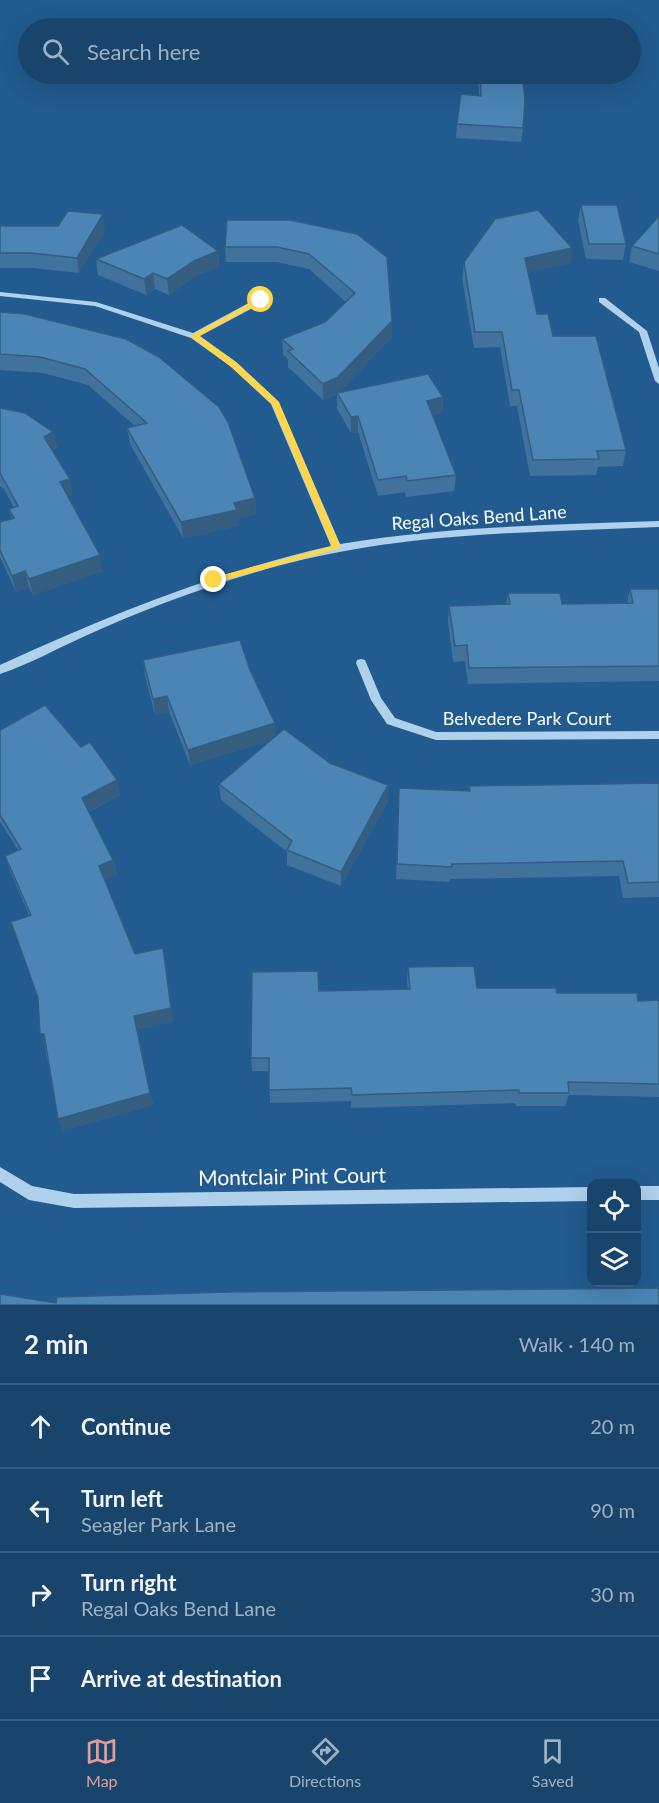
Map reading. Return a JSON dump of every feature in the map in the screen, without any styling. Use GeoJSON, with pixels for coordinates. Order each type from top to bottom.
{"type":"FeatureCollection","features":[{"type":"Feature","properties":{"kind":"street"},"geometry":{"type":"LineString","coordinates":[[0,294],[96,304],[194,336],[233,364],[275,402],[337,548]]}},
{"type":"Feature","properties":{"kind":"street"},"geometry":{"type":"LineString","coordinates":[[194,336],[261,300]]}},
{"type":"Feature","properties":{"kind":"street"},"geometry":{"type":"LineString","coordinates":[[602,300],[643,331],[659,381]]}},
{"type":"Feature","properties":{"kind":"street","name":"Regal Oaks Bend Lane"},"geometry":{"type":"LineString","coordinates":[[0,670],[98,624],[214,580],[337,548],[429,534],[659,524]]}},
{"type":"Feature","properties":{"kind":"street","name":"Belvedere Park Court"},"geometry":{"type":"LineString","coordinates":[[361,663],[376,700],[391,721],[436,736],[659,735]]}},
{"type":"Feature","properties":{"kind":"street","name":"Montclair Pint Court"},"geometry":{"type":"LineString","coordinates":[[0,1174],[29,1193],[74,1201],[587,1194]]}},
{"type":"Feature","properties":{"kind":"street"},"geometry":{"type":"LineString","coordinates":[[641,1193],[659,1193]]}},
{"type":"Feature","properties":{"kind":"building"},"geometry":{"type":"Polygon","coordinates":[[[480,84],[523,84],[525,99],[523,128],[457,124],[461,94],[481,96],[480,84]]]}},
{"type":"Feature","properties":{"kind":"building"},"geometry":{"type":"Polygon","coordinates":[[[581,205],[617,205],[626,244],[589,244],[581,205]]]}},
{"type":"Feature","properties":{"kind":"building"},"geometry":{"type":"Polygon","coordinates":[[[538,210],[572,248],[525,258],[537,314],[548,314],[553,336],[596,336],[626,450],[597,451],[599,459],[533,460],[519,390],[512,390],[502,332],[475,332],[464,262],[495,219],[538,210]]]}},
{"type":"Feature","properties":{"kind":"building"},"geometry":{"type":"Polygon","coordinates":[[[68,211],[103,214],[77,258],[30,253],[0,253],[0,226],[58,226],[68,211]]]}},
{"type":"Feature","properties":{"kind":"building"},"geometry":{"type":"Polygon","coordinates":[[[659,216],[659,254],[632,246],[659,216]]]}},
{"type":"Feature","properties":{"kind":"building"},"geometry":{"type":"Polygon","coordinates":[[[227,220],[290,220],[357,234],[387,257],[392,321],[338,377],[323,384],[288,351],[293,349],[282,339],[325,322],[355,293],[309,254],[277,247],[225,247],[227,220]]]}},
{"type":"Feature","properties":{"kind":"building"},"geometry":{"type":"Polygon","coordinates":[[[182,225],[218,251],[194,261],[167,279],[153,273],[144,279],[96,259],[182,225]]]}},
{"type":"Feature","properties":{"kind":"building"},"geometry":{"type":"Polygon","coordinates":[[[0,312],[25,314],[126,339],[159,357],[219,407],[228,422],[255,498],[234,503],[237,510],[181,522],[127,428],[147,423],[85,369],[40,357],[0,354],[0,312]]]}},
{"type":"Feature","properties":{"kind":"building"},"geometry":{"type":"Polygon","coordinates":[[[428,374],[443,397],[427,401],[456,475],[407,481],[406,476],[378,480],[358,416],[351,417],[337,393],[428,374]]]}},
{"type":"Feature","properties":{"kind":"building"},"geometry":{"type":"Polygon","coordinates":[[[0,408],[25,413],[53,432],[44,437],[70,479],[60,482],[100,555],[29,579],[25,571],[12,576],[0,550],[0,522],[14,518],[9,509],[18,506],[0,473],[0,408]]]}},
{"type":"Feature","properties":{"kind":"building"},"geometry":{"type":"Polygon","coordinates":[[[630,589],[659,589],[659,666],[469,668],[467,645],[455,646],[449,606],[510,604],[508,593],[560,593],[562,604],[633,603],[630,589]]]}},
{"type":"Feature","properties":{"kind":"building"},"geometry":{"type":"Polygon","coordinates":[[[240,640],[250,670],[275,723],[188,750],[167,696],[153,699],[143,660],[240,640]]]}},
{"type":"Feature","properties":{"kind":"building"},"geometry":{"type":"Polygon","coordinates":[[[45,705],[81,747],[90,742],[117,780],[82,798],[113,860],[99,866],[135,954],[163,948],[171,1008],[134,1016],[150,1093],[58,1119],[44,1034],[40,1034],[38,998],[11,922],[31,915],[5,856],[21,849],[0,815],[0,730],[45,705]]]}},
{"type":"Feature","properties":{"kind":"building"},"geometry":{"type":"Polygon","coordinates":[[[284,729],[330,763],[388,785],[341,872],[287,850],[292,841],[219,784],[284,729]]]}},
{"type":"Feature","properties":{"kind":"building"},"geometry":{"type":"Polygon","coordinates":[[[659,783],[659,882],[628,883],[623,861],[452,864],[452,867],[397,864],[399,788],[470,791],[469,786],[659,783]]]}},
{"type":"Feature","properties":{"kind":"building"},"geometry":{"type":"Polygon","coordinates":[[[474,966],[477,988],[556,988],[557,993],[637,993],[638,1001],[659,1000],[659,1084],[568,1082],[569,1093],[519,1093],[519,1090],[352,1095],[351,1088],[269,1090],[269,1058],[251,1058],[252,972],[318,971],[319,991],[410,989],[408,967],[474,966]]]}},
{"type":"Feature","properties":{"kind":"building"},"geometry":{"type":"Polygon","coordinates":[[[659,1288],[659,1305],[0,1305],[0,1294],[56,1303],[57,1297],[229,1292],[659,1288]]]}},
{"type":"Feature","properties":{"kind":"route"},"geometry":{"type":"LineString","coordinates":[[214,580],[337,548],[275,402],[233,364],[194,336],[261,300]]}}]}
